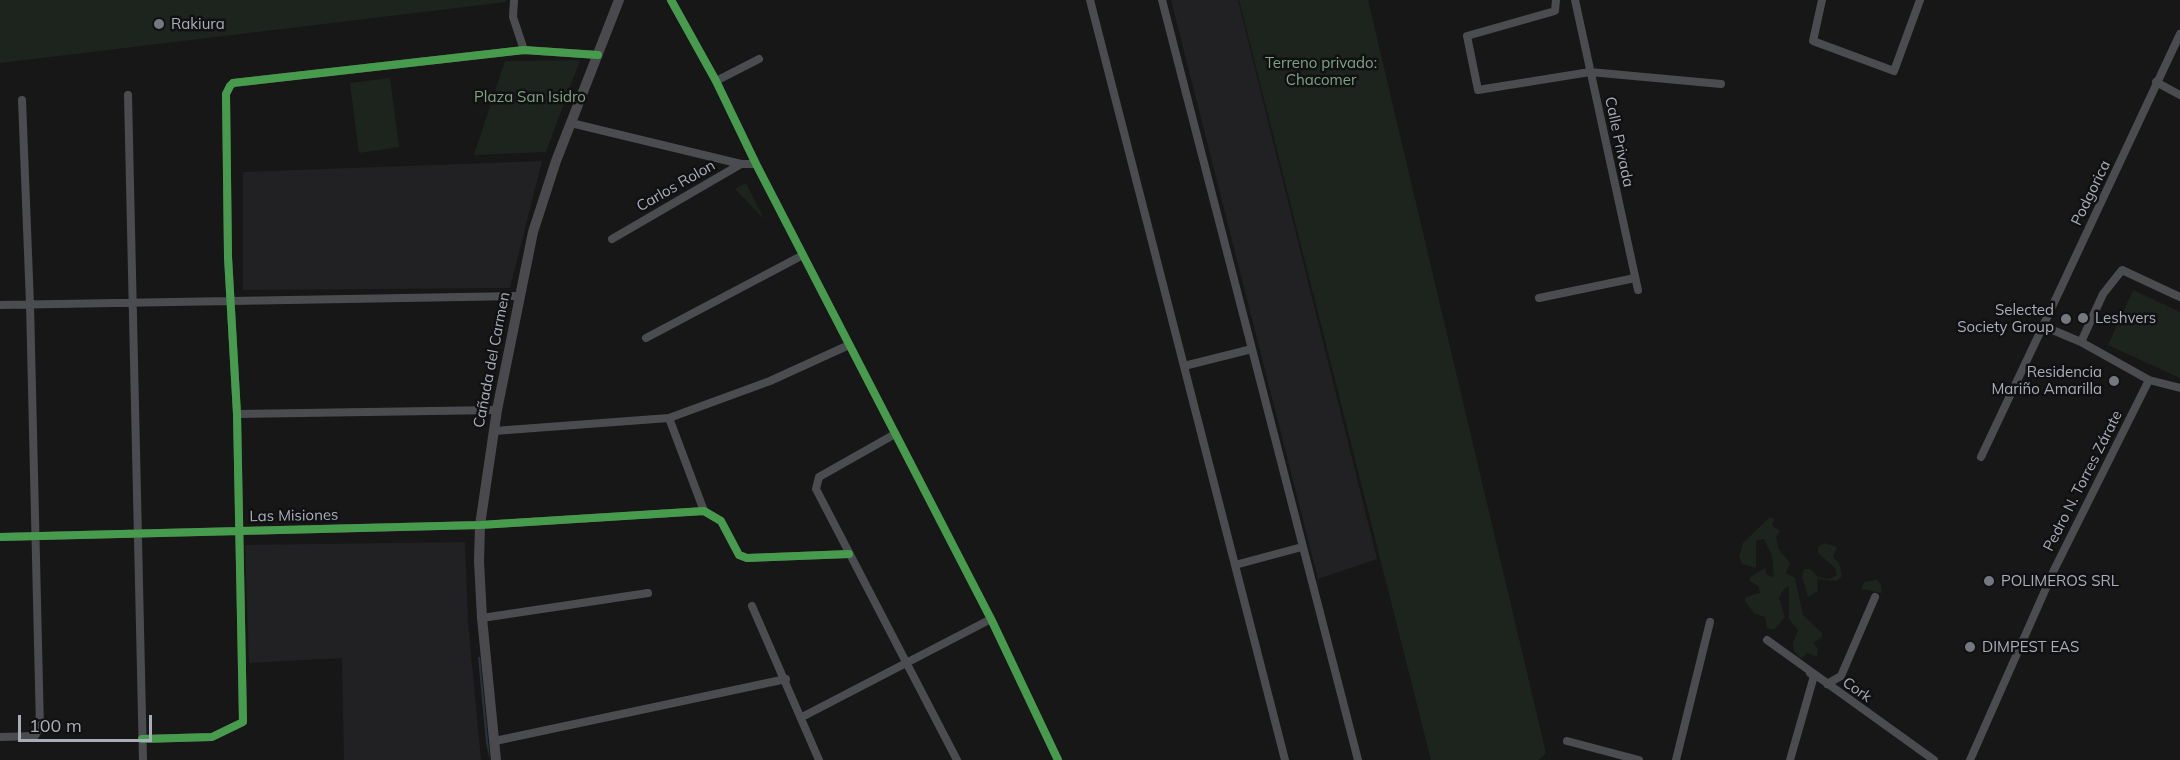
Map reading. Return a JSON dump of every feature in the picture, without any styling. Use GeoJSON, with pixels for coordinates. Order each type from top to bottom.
{"type":"FeatureCollection","features":[{"type":"Feature","properties":{"kind":"street"},"geometry":{"type":"LineString","coordinates":[[514,0],[513,17],[524,50]]}},
{"type":"Feature","properties":{"kind":"street","name":"Cañada del Carmen"},"geometry":{"type":"LineString","coordinates":[[496,760],[482,618],[480,525],[497,410],[533,232],[571,123],[619,0]]}},
{"type":"Feature","properties":{"kind":"street"},"geometry":{"type":"LineString","coordinates":[[671,0],[716,81],[756,164],[991,619],[1058,760]]}},
{"type":"Feature","properties":{"kind":"street"},"geometry":{"type":"LineString","coordinates":[[1090,0],[1285,760]]}},
{"type":"Feature","properties":{"kind":"street"},"geometry":{"type":"LineString","coordinates":[[1162,0],[1358,760]]}},
{"type":"Feature","properties":{"kind":"street"},"geometry":{"type":"LineString","coordinates":[[1556,0],[1555,10],[1467,36],[1477,89],[1590,72],[1721,84]]}},
{"type":"Feature","properties":{"kind":"street","name":"Calle Privada"},"geometry":{"type":"LineString","coordinates":[[1575,0],[1638,290]]}},
{"type":"Feature","properties":{"kind":"street"},"geometry":{"type":"LineString","coordinates":[[1822,0],[1813,41],[1894,71],[1920,0]]}},
{"type":"Feature","properties":{"kind":"street","name":"Podgorica"},"geometry":{"type":"LineString","coordinates":[[1981,457],[2180,34]]}},
{"type":"Feature","properties":{"kind":"street"},"geometry":{"type":"LineString","coordinates":[[142,739],[212,737],[243,722],[237,414],[230,301],[226,94],[233,83],[524,50],[598,55]]}},
{"type":"Feature","properties":{"kind":"street"},"geometry":{"type":"LineString","coordinates":[[716,81],[759,59]]}},
{"type":"Feature","properties":{"kind":"street"},"geometry":{"type":"LineString","coordinates":[[2156,82],[2180,95]]}},
{"type":"Feature","properties":{"kind":"street"},"geometry":{"type":"LineString","coordinates":[[128,95],[143,760]]}},
{"type":"Feature","properties":{"kind":"street"},"geometry":{"type":"LineString","coordinates":[[0,737],[35,736],[40,728],[30,304],[22,100]]}},
{"type":"Feature","properties":{"kind":"street"},"geometry":{"type":"LineString","coordinates":[[571,123],[741,164],[756,164]]}},
{"type":"Feature","properties":{"kind":"street","name":"Carlos Rolon"},"geometry":{"type":"LineString","coordinates":[[612,239],[741,164]]}},
{"type":"Feature","properties":{"kind":"street"},"geometry":{"type":"LineString","coordinates":[[646,338],[803,255]]}},
{"type":"Feature","properties":{"kind":"street"},"geometry":{"type":"LineString","coordinates":[[2081,342],[2103,294],[2122,270],[2180,297]]}},
{"type":"Feature","properties":{"kind":"street"},"geometry":{"type":"LineString","coordinates":[[1539,298],[1635,278]]}},
{"type":"Feature","properties":{"kind":"street"},"geometry":{"type":"LineString","coordinates":[[0,305],[519,296]]}},
{"type":"Feature","properties":{"kind":"street"},"geometry":{"type":"LineString","coordinates":[[2043,326],[2081,342],[2149,380],[2180,388]]}},
{"type":"Feature","properties":{"kind":"street"},"geometry":{"type":"LineString","coordinates":[[494,431],[669,418],[770,381],[849,345]]}},
{"type":"Feature","properties":{"kind":"street"},"geometry":{"type":"LineString","coordinates":[[1184,366],[1251,349]]}},
{"type":"Feature","properties":{"kind":"street","name":"Pedro N. Torres Zárate"},"geometry":{"type":"LineString","coordinates":[[1970,760],[2054,570],[2149,380]]}},
{"type":"Feature","properties":{"kind":"street"},"geometry":{"type":"LineString","coordinates":[[237,414],[497,410]]}},
{"type":"Feature","properties":{"kind":"street"},"geometry":{"type":"LineString","coordinates":[[669,418],[704,511],[721,521],[739,555],[747,558],[849,554]]}},
{"type":"Feature","properties":{"kind":"street"},"geometry":{"type":"LineString","coordinates":[[895,434],[819,477],[816,489],[957,760]]}},
{"type":"Feature","properties":{"kind":"street","name":"Las Misiones"},"geometry":{"type":"LineString","coordinates":[[0,537],[480,525],[704,511]]}},
{"type":"Feature","properties":{"kind":"street"},"geometry":{"type":"LineString","coordinates":[[1235,565],[1302,547]]}},
{"type":"Feature","properties":{"kind":"street"},"geometry":{"type":"LineString","coordinates":[[482,618],[648,593]]}},
{"type":"Feature","properties":{"kind":"street"},"geometry":{"type":"LineString","coordinates":[[1827,684],[1841,675],[1875,597]]}},
{"type":"Feature","properties":{"kind":"street"},"geometry":{"type":"LineString","coordinates":[[752,606],[786,679],[819,760]]}},
{"type":"Feature","properties":{"kind":"street"},"geometry":{"type":"LineString","coordinates":[[802,717],[991,619]]}},
{"type":"Feature","properties":{"kind":"street"},"geometry":{"type":"LineString","coordinates":[[1676,760],[1710,622]]}},
{"type":"Feature","properties":{"kind":"street","name":"Cork"},"geometry":{"type":"LineString","coordinates":[[1790,760],[1814,676],[1767,640],[1934,760]]}},
{"type":"Feature","properties":{"kind":"street"},"geometry":{"type":"LineString","coordinates":[[495,741],[786,679]]}},
{"type":"Feature","properties":{"kind":"street"},"geometry":{"type":"LineString","coordinates":[[1567,741],[1639,760]]}},
{"type":"Feature","properties":{"kind":"shaded area"},"geometry":{"type":"Polygon","coordinates":[[[1171,0],[1238,0],[1377,559],[1318,579],[1171,0]]]}},
{"type":"Feature","properties":{"kind":"shaded area"},"geometry":{"type":"Polygon","coordinates":[[[542,161],[510,288],[243,290],[243,172],[542,161]]]}},
{"type":"Feature","properties":{"kind":"shaded area"},"geometry":{"type":"Polygon","coordinates":[[[465,542],[468,622],[481,760],[344,760],[342,658],[249,663],[245,545],[465,542]]]}},
{"type":"Feature","properties":{"kind":"shaded area"},"geometry":{"type":"Polygon","coordinates":[[[478,657],[480,657],[490,760],[486,743],[478,657]]]}},
{"type":"Feature","properties":{"kind":"green space","name":"Rakiura"},"geometry":{"type":"Polygon","coordinates":[[[0,0],[506,0],[506,2],[0,63],[0,0]]]}},
{"type":"Feature","properties":{"kind":"green space","name":"Terreno privado: Chacomer"},"geometry":{"type":"Polygon","coordinates":[[[1239,0],[1368,0],[1546,753],[1539,760],[1431,760],[1239,0]]]}},
{"type":"Feature","properties":{"kind":"green space","name":"Plaza San Isidro"},"geometry":{"type":"Polygon","coordinates":[[[580,60],[546,152],[474,155],[505,61],[580,60]]]}},
{"type":"Feature","properties":{"kind":"green space"},"geometry":{"type":"Polygon","coordinates":[[[390,78],[399,147],[359,153],[350,83],[390,78]]]}},
{"type":"Feature","properties":{"kind":"green space"},"geometry":{"type":"Polygon","coordinates":[[[746,183],[764,219],[735,189],[746,183]]]}},
{"type":"Feature","properties":{"kind":"green space"},"geometry":{"type":"Polygon","coordinates":[[[2133,290],[2180,312],[2180,378],[2108,345],[2133,290]]]}},
{"type":"Feature","properties":{"kind":"green space"},"geometry":{"type":"Polygon","coordinates":[[[1770,517],[1774,519],[1772,526],[1780,531],[1776,537],[1778,548],[1790,563],[1786,573],[1795,578],[1803,615],[1822,633],[1822,637],[1813,643],[1818,649],[1817,657],[1807,653],[1801,659],[1794,651],[1793,643],[1798,630],[1789,619],[1789,586],[1783,590],[1779,598],[1785,617],[1774,630],[1767,628],[1765,617],[1754,613],[1745,601],[1746,597],[1760,593],[1759,587],[1749,580],[1750,577],[1765,568],[1767,575],[1774,577],[1772,556],[1764,539],[1757,540],[1756,568],[1742,564],[1739,557],[1743,543],[1770,517]]]}},
{"type":"Feature","properties":{"kind":"green space"},"geometry":{"type":"Polygon","coordinates":[[[1824,543],[1837,547],[1833,557],[1839,563],[1842,576],[1837,581],[1817,579],[1818,591],[1808,597],[1802,576],[1804,569],[1810,569],[1818,577],[1829,579],[1837,575],[1835,568],[1818,553],[1818,547],[1824,543]]]}},
{"type":"Feature","properties":{"kind":"green space"},"geometry":{"type":"Polygon","coordinates":[[[1877,580],[1881,585],[1882,593],[1861,589],[1864,582],[1877,580]]]}},
{"type":"Feature","properties":{"kind":"cycle path"},"geometry":{"type":"LineString","coordinates":[[671,0],[716,81],[756,164],[991,619],[1058,760]]}},
{"type":"Feature","properties":{"kind":"cycle path"},"geometry":{"type":"LineString","coordinates":[[142,739],[212,737],[243,722],[237,414],[228,257],[226,94],[230,86],[233,83],[524,50],[598,55]]}},
{"type":"Feature","properties":{"kind":"cycle path"},"geometry":{"type":"LineString","coordinates":[[0,537],[480,525],[704,511],[721,521],[739,555],[747,558],[849,554]]}},
{"type":"Feature","properties":{"kind":"place","name":"Rakiura"},"geometry":{"type":"Point","coordinates":[159,24]}},
{"type":"Feature","properties":{"kind":"place","name":"Leshvers"},"geometry":{"type":"Point","coordinates":[2083,318]}},
{"type":"Feature","properties":{"kind":"place","name":"Selected Society Group"},"geometry":{"type":"Point","coordinates":[2066,319]}},
{"type":"Feature","properties":{"kind":"place","name":"Residencia Mariño Amarilla"},"geometry":{"type":"Point","coordinates":[2114,381]}},
{"type":"Feature","properties":{"kind":"place","name":"POLIMEROS SRL"},"geometry":{"type":"Point","coordinates":[1989,581]}},
{"type":"Feature","properties":{"kind":"place","name":"DIMPEST EAS"},"geometry":{"type":"Point","coordinates":[1970,647]}}]}
